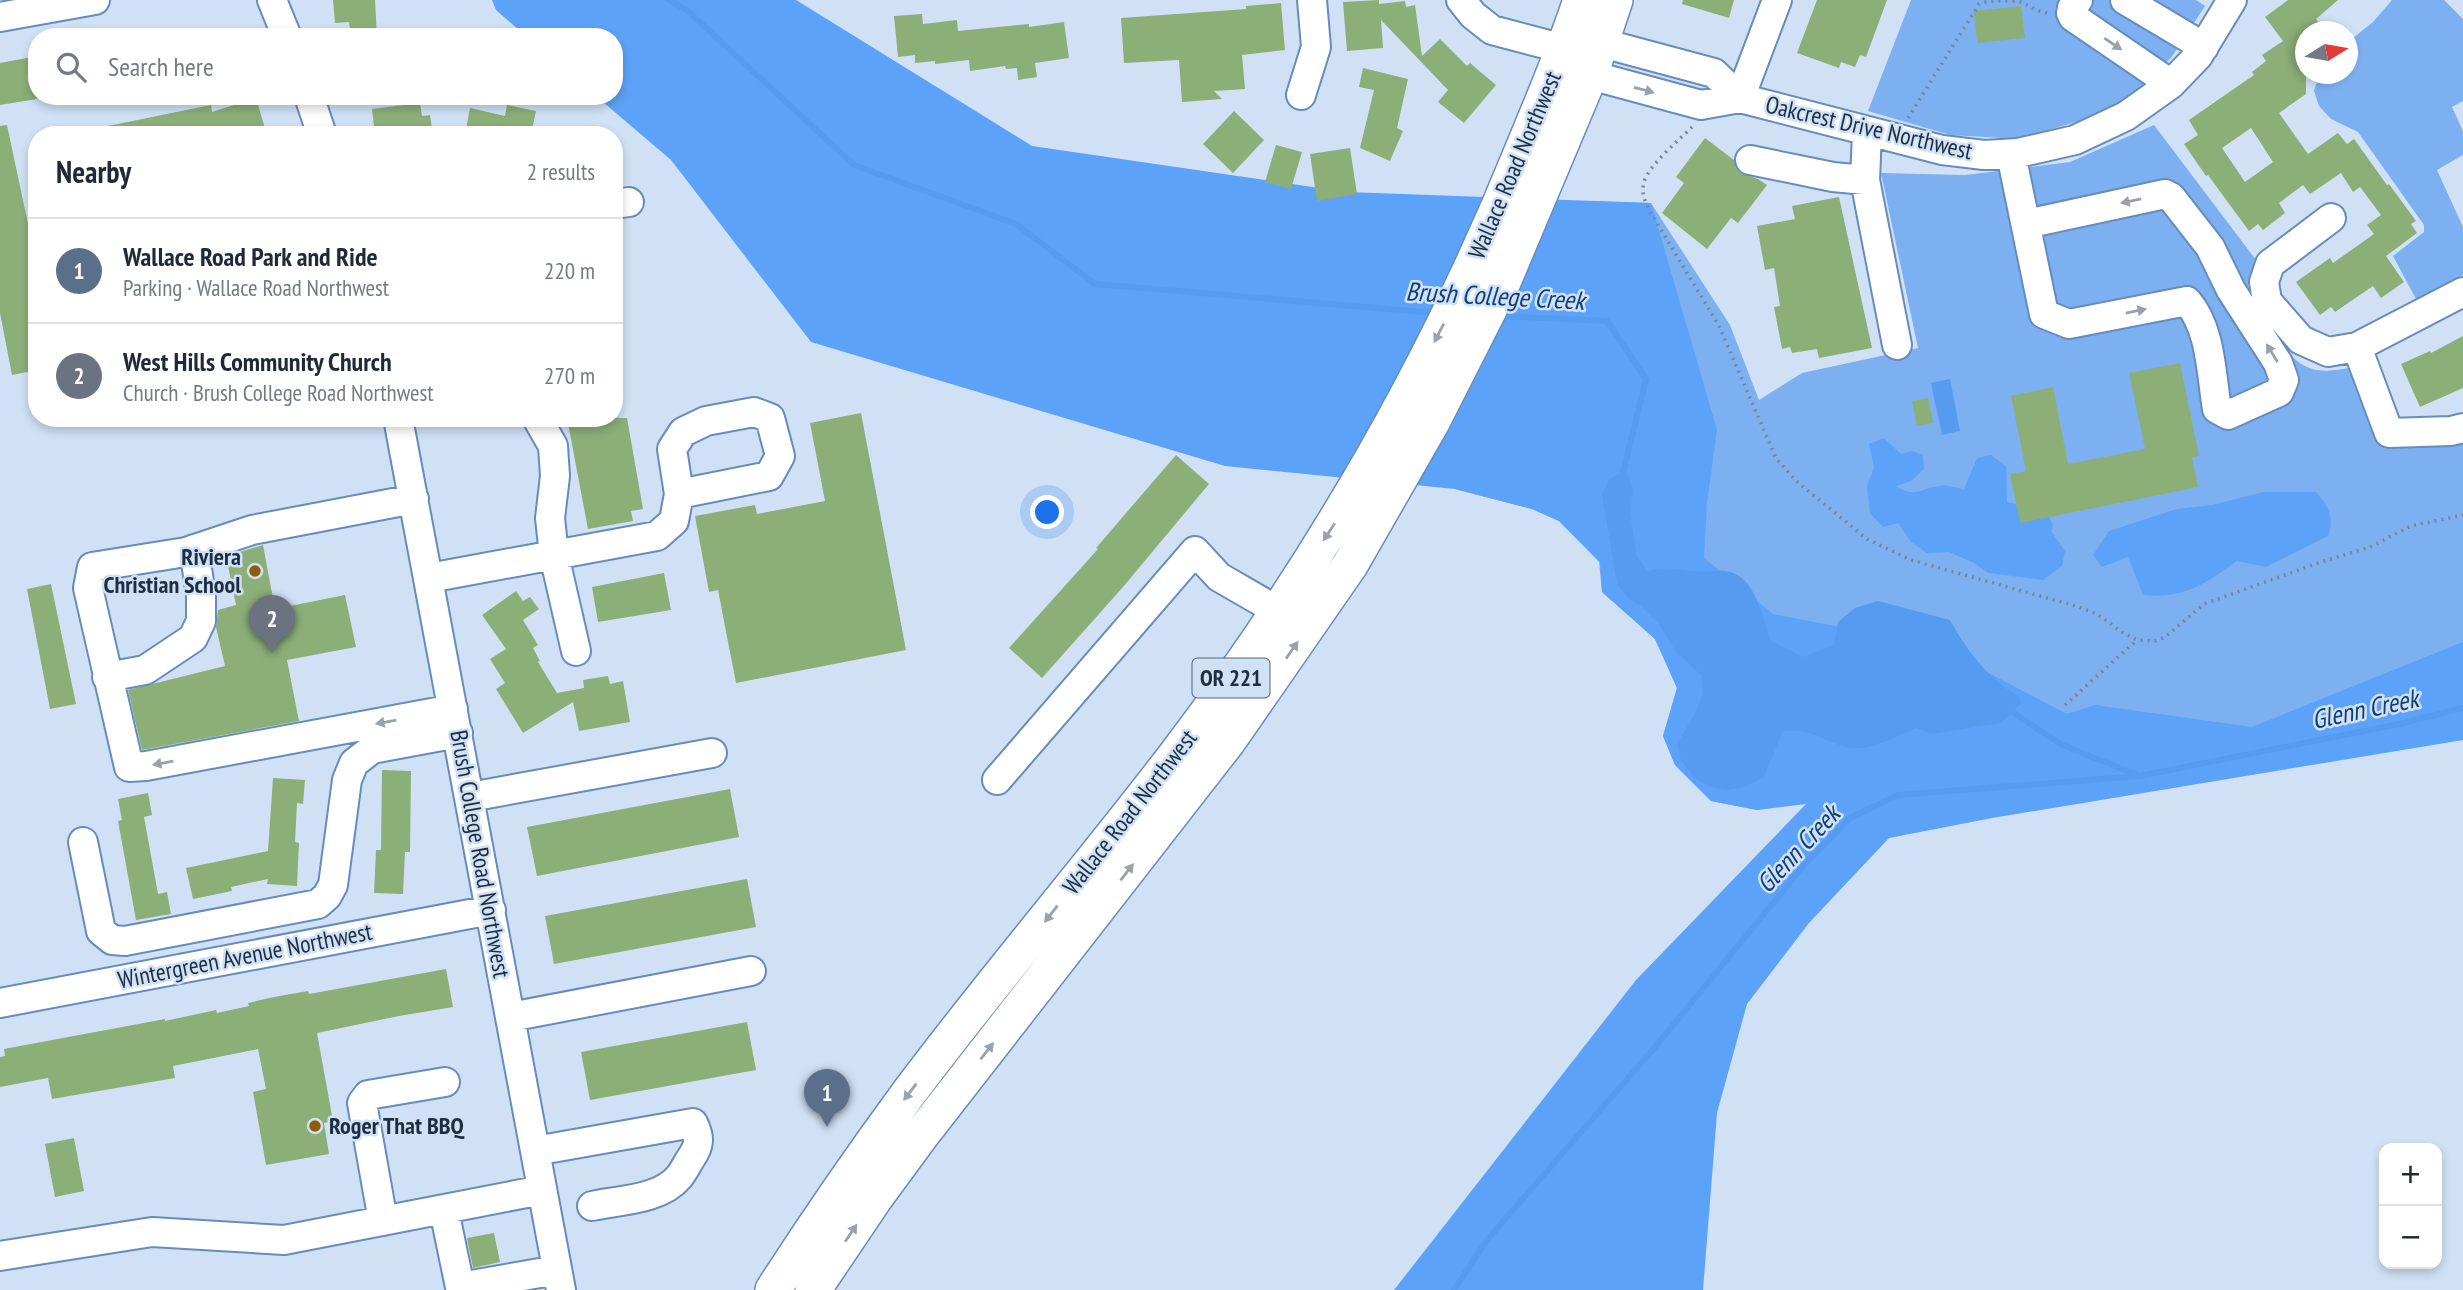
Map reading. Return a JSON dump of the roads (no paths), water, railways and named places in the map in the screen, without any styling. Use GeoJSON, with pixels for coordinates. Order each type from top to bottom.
{"type":"FeatureCollection","features":[{"type":"Feature","properties":{"kind":"main road","name":"Wallace Road Northwest"},"geometry":{"type":"LineString","coordinates":[[773,1290],[824,1210],[909,1093],[1176,755],[1278,611],[1336,521],[1408,395],[1474,264],[1564,49],[1581,0]]}},
{"type":"Feature","properties":{"kind":"main road","name":"Wallace Road Northwest"},"geometry":{"type":"LineString","coordinates":[[813,1290],[922,1134],[1228,741],[1350,565],[1397,486],[1471,349],[1537,206],[1590,75],[1615,0]]}},
{"type":"Feature","properties":{"kind":"street"},"geometry":{"type":"LineString","coordinates":[[0,18],[95,0]]}},
{"type":"Feature","properties":{"kind":"street"},"geometry":{"type":"LineString","coordinates":[[272,0],[283,28]]}},
{"type":"Feature","properties":{"kind":"street"},"geometry":{"type":"LineString","coordinates":[[1301,96],[1316,47],[1312,0]]}},
{"type":"Feature","properties":{"kind":"street"},"geometry":{"type":"LineString","coordinates":[[1461,0],[1473,15],[1492,30],[1564,49],[1590,75]]}},
{"type":"Feature","properties":{"kind":"street"},"geometry":{"type":"LineString","coordinates":[[1740,98],[1777,0]]}},
{"type":"Feature","properties":{"kind":"street"},"geometry":{"type":"LineString","coordinates":[[2125,0],[2204,47]]}},
{"type":"Feature","properties":{"kind":"street","name":"Oakcrest Drive Northwest"},"geometry":{"type":"LineString","coordinates":[[1590,75],[1702,105],[1740,98],[1942,150],[1984,155],[2011,154],[2075,140],[2126,116],[2171,84],[2198,56],[2232,0]]}},
{"type":"Feature","properties":{"kind":"street"},"geometry":{"type":"LineString","coordinates":[[2074,7],[2073,18],[2171,84]]}},
{"type":"Feature","properties":{"kind":"street","name":"Oakcrest Drive Northwest"},"geometry":{"type":"LineString","coordinates":[[1564,49],[1602,43],[1714,73],[1740,98]]}},
{"type":"Feature","properties":{"kind":"street"},"geometry":{"type":"LineString","coordinates":[[312,105],[318,126]]}},
{"type":"Feature","properties":{"kind":"street"},"geometry":{"type":"LineString","coordinates":[[1867,132],[1865,180],[1897,345]]}},
{"type":"Feature","properties":{"kind":"street"},"geometry":{"type":"LineString","coordinates":[[2011,154],[2044,314],[2069,324],[2231,290]]}},
{"type":"Feature","properties":{"kind":"street"},"geometry":{"type":"LineString","coordinates":[[1750,160],[1833,177],[1865,180]]}},
{"type":"Feature","properties":{"kind":"street"},"geometry":{"type":"LineString","coordinates":[[2026,224],[2165,194],[2171,197],[2210,247],[2231,290],[2278,363],[2284,380],[2278,392],[2228,415],[2217,409],[2203,327],[2197,312],[2187,301]]}},
{"type":"Feature","properties":{"kind":"street"},"geometry":{"type":"LineString","coordinates":[[2331,218],[2270,264],[2264,282],[2266,301],[2301,340],[2328,352],[2357,347],[2463,292]]}},
{"type":"Feature","properties":{"kind":"street"},"geometry":{"type":"LineString","coordinates":[[2357,347],[2389,433],[2451,431],[2463,428]]}},
{"type":"Feature","properties":{"kind":"street","name":"Brush College Road Northwest"},"geometry":{"type":"LineString","coordinates":[[400,427],[559,1280]]}},
{"type":"Feature","properties":{"kind":"street"},"geometry":{"type":"LineString","coordinates":[[542,427],[554,446],[555,476],[550,518],[554,555],[576,652]]}},
{"type":"Feature","properties":{"kind":"street"},"geometry":{"type":"LineString","coordinates":[[429,578],[657,536],[674,521],[679,495]]}},
{"type":"Feature","properties":{"kind":"street"},"geometry":{"type":"LineString","coordinates":[[414,499],[252,530],[194,549],[92,567],[88,588],[128,767],[456,721]]}},
{"type":"Feature","properties":{"kind":"street"},"geometry":{"type":"LineString","coordinates":[[107,677],[145,670],[193,638],[201,621],[201,595],[194,549]]}},
{"type":"Feature","properties":{"kind":"street"},"geometry":{"type":"LineString","coordinates":[[997,780],[1195,551],[1219,577],[1278,611]]}},
{"type":"Feature","properties":{"kind":"street"},"geometry":{"type":"LineString","coordinates":[[83,842],[102,931],[112,940],[125,941],[318,904],[327,896],[333,885],[347,779],[354,763],[372,749],[456,721]]}},
{"type":"Feature","properties":{"kind":"street"},"geometry":{"type":"LineString","coordinates":[[470,797],[712,753]]}},
{"type":"Feature","properties":{"kind":"street","name":"Wintergreen Avenue Northwest"},"geometry":{"type":"LineString","coordinates":[[0,1003],[491,910]]}},
{"type":"Feature","properties":{"kind":"street"},"geometry":{"type":"LineString","coordinates":[[510,1017],[751,971]]}},
{"type":"Feature","properties":{"kind":"street"},"geometry":{"type":"LineString","coordinates":[[383,1222],[362,1103],[368,1095],[445,1082]]}},
{"type":"Feature","properties":{"kind":"street"},"geometry":{"type":"LineString","coordinates":[[535,1151],[693,1123],[699,1134],[698,1148],[679,1178],[650,1195],[592,1206]]}},
{"type":"Feature","properties":{"kind":"street"},"geometry":{"type":"LineString","coordinates":[[0,1256],[152,1232],[284,1240],[542,1190]]}},
{"type":"Feature","properties":{"kind":"street"},"geometry":{"type":"LineString","coordinates":[[444,1210],[460,1287],[559,1280]]}},
{"type":"Feature","properties":{"kind":"waterway","name":"Brush College Creek"},"geometry":{"type":"LineString","coordinates":[[669,0],[688,11],[854,165],[1016,224],[1095,284],[1436,313]]}},
{"type":"Feature","properties":{"kind":"waterway","name":"Brush College Creek"},"geometry":{"type":"LineString","coordinates":[[1499,316],[1607,321],[1646,379],[1621,481]]}},
{"type":"Feature","properties":{"kind":"waterway","name":"Glenn Creek"},"geometry":{"type":"LineString","coordinates":[[1454,1290],[1487,1240],[1656,1046],[1805,864],[1850,818],[1898,795],[2140,776],[2399,724],[2463,708]]}},
{"type":"Feature","properties":{"kind":"waterway","name":"Brush College Creek"},"geometry":{"type":"LineString","coordinates":[[2005,711],[2009,710],[2062,745],[2140,776]]}},
{"type":"Feature","properties":{"kind":"place","name":"Riviera Christian School"},"geometry":{"type":"Point","coordinates":[255,571]}},
{"type":"Feature","properties":{"kind":"place","name":"West Hills Community Church"},"geometry":{"type":"Point","coordinates":[272,653]}},
{"type":"Feature","properties":{"kind":"place","name":"Roger That BBQ"},"geometry":{"type":"Point","coordinates":[315,1126]}},
{"type":"Feature","properties":{"kind":"place","name":"Wallace Road Park and Ride"},"geometry":{"type":"Point","coordinates":[827,1127]}}]}
